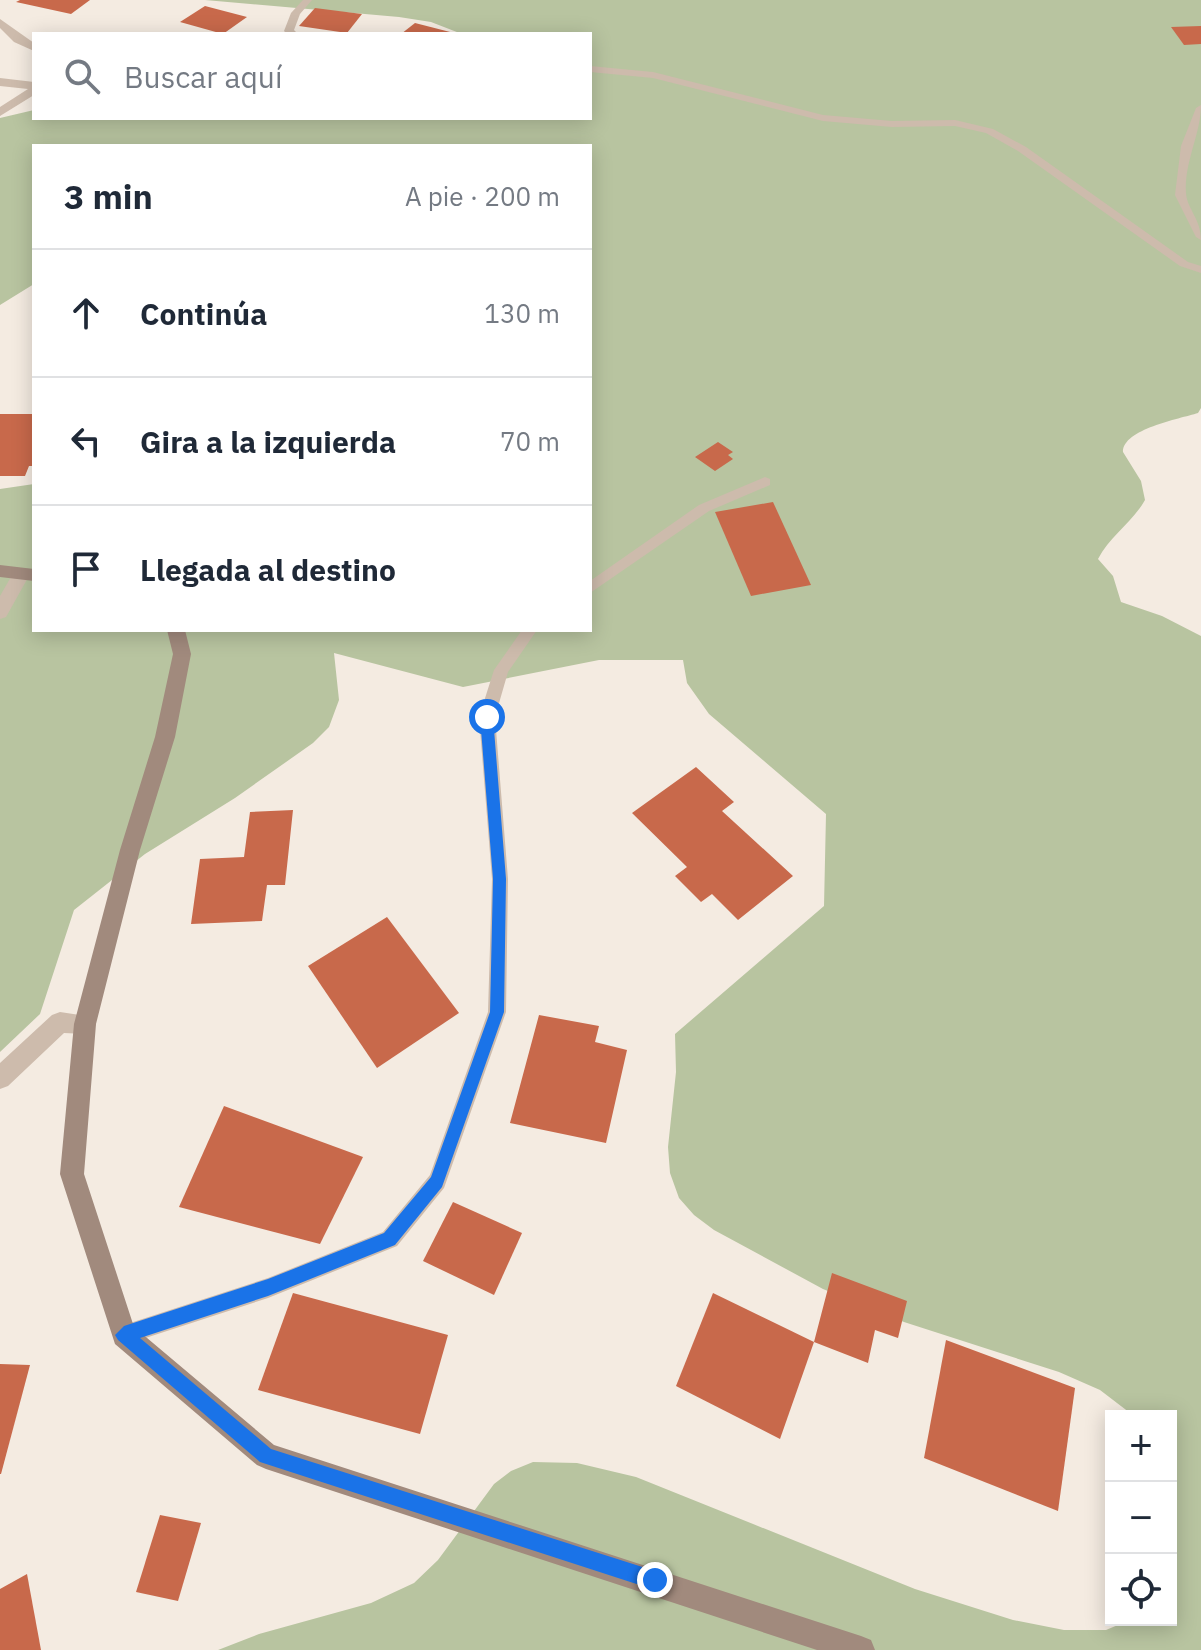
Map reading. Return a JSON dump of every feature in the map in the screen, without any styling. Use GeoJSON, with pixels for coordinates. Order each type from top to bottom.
{"type":"FeatureCollection","features":[{"type":"Feature","properties":{"kind":"street"},"geometry":{"type":"LineString","coordinates":[[0,22],[18,40],[32,47]]}},
{"type":"Feature","properties":{"kind":"street"},"geometry":{"type":"LineString","coordinates":[[0,82],[32,88]]}},
{"type":"Feature","properties":{"kind":"street"},"geometry":{"type":"LineString","coordinates":[[0,112],[32,89]]}},
{"type":"Feature","properties":{"kind":"street"},"geometry":{"type":"LineString","coordinates":[[0,571],[28,575],[0,612]]}},
{"type":"Feature","properties":{"kind":"street"},"geometry":{"type":"LineString","coordinates":[[176,632],[182,654],[165,737],[130,850],[85,1024],[72,1174],[124,1335],[266,1456],[861,1650]]}},
{"type":"Feature","properties":{"kind":"street"},"geometry":{"type":"LineString","coordinates":[[0,1078],[60,1022],[85,1024]]}},
{"type":"Feature","properties":{"kind":"lane"},"geometry":{"type":"LineString","coordinates":[[290,32],[296,13],[308,0]]}},
{"type":"Feature","properties":{"kind":"lane"},"geometry":{"type":"LineString","coordinates":[[592,69],[653,75],[823,118],[892,124],[955,123],[989,131],[1022,149],[1184,264],[1201,270]]}},
{"type":"Feature","properties":{"kind":"lane"},"geometry":{"type":"LineString","coordinates":[[1201,108],[1186,146],[1180,195],[1201,237]]}},
{"type":"Feature","properties":{"kind":"lane"},"geometry":{"type":"LineString","coordinates":[[592,587],[704,508],[765,482]]}},
{"type":"Feature","properties":{"kind":"lane"},"geometry":{"type":"LineString","coordinates":[[124,1335],[268,1288],[390,1239],[437,1181],[497,1012],[500,879],[487,717],[501,670],[529,632]]}},
{"type":"Feature","properties":{"kind":"green space"},"geometry":{"type":"Polygon","coordinates":[[[205,0],[1201,0],[1201,408],[1198,413],[1142,431],[1125,444],[1123,452],[1141,481],[1145,500],[1098,559],[1113,576],[1121,602],[1162,616],[1201,636],[1201,1650],[218,1650],[259,1634],[371,1603],[414,1583],[438,1560],[494,1484],[511,1471],[533,1462],[577,1463],[636,1477],[915,1589],[1013,1620],[1064,1630],[1177,1626],[1177,1410],[1126,1410],[1100,1390],[1059,1372],[904,1322],[823,1289],[714,1230],[694,1215],[679,1198],[670,1173],[668,1147],[676,1072],[675,1034],[824,906],[826,814],[709,714],[687,683],[683,660],[599,660],[463,687],[334,653],[339,700],[329,727],[313,743],[235,798],[145,854],[74,910],[40,1014],[0,1052],[0,489],[32,484],[32,632],[592,632],[592,144],[32,144],[32,285],[0,305],[0,118],[32,110],[32,120],[592,120],[592,32],[457,32],[431,22],[205,0]]]}},
{"type":"Feature","properties":{"kind":"building"},"geometry":{"type":"Polygon","coordinates":[[[90,0],[71,14],[16,2],[90,0]]]}},
{"type":"Feature","properties":{"kind":"building"},"geometry":{"type":"Polygon","coordinates":[[[205,6],[247,17],[226,32],[180,22],[205,6]]]}},
{"type":"Feature","properties":{"kind":"building"},"geometry":{"type":"Polygon","coordinates":[[[315,8],[362,14],[348,32],[299,26],[315,8]]]}},
{"type":"Feature","properties":{"kind":"building"},"geometry":{"type":"Polygon","coordinates":[[[415,23],[450,32],[404,32],[415,23]]]}},
{"type":"Feature","properties":{"kind":"building"},"geometry":{"type":"Polygon","coordinates":[[[1201,26],[1201,44],[1184,45],[1171,27],[1201,26]]]}},
{"type":"Feature","properties":{"kind":"building"},"geometry":{"type":"Polygon","coordinates":[[[0,414],[32,414],[32,466],[29,466],[25,476],[0,476],[0,414]]]}},
{"type":"Feature","properties":{"kind":"building"},"geometry":{"type":"Polygon","coordinates":[[[718,442],[733,452],[728,455],[733,459],[715,471],[695,457],[718,442]]]}},
{"type":"Feature","properties":{"kind":"building"},"geometry":{"type":"Polygon","coordinates":[[[773,502],[811,585],[751,596],[715,512],[773,502]]]}},
{"type":"Feature","properties":{"kind":"building"},"geometry":{"type":"Polygon","coordinates":[[[696,767],[734,802],[722,811],[793,876],[738,920],[712,894],[701,902],[675,876],[687,867],[632,813],[696,767]]]}},
{"type":"Feature","properties":{"kind":"building"},"geometry":{"type":"Polygon","coordinates":[[[293,810],[285,885],[267,885],[262,921],[191,924],[200,859],[244,857],[250,812],[293,810]]]}},
{"type":"Feature","properties":{"kind":"building"},"geometry":{"type":"Polygon","coordinates":[[[387,917],[459,1013],[377,1068],[308,966],[387,917]]]}},
{"type":"Feature","properties":{"kind":"building"},"geometry":{"type":"Polygon","coordinates":[[[539,1015],[599,1026],[595,1042],[627,1050],[606,1143],[510,1123],[539,1015]]]}},
{"type":"Feature","properties":{"kind":"building"},"geometry":{"type":"Polygon","coordinates":[[[224,1106],[363,1157],[320,1244],[179,1207],[224,1106]]]}},
{"type":"Feature","properties":{"kind":"building"},"geometry":{"type":"Polygon","coordinates":[[[453,1202],[522,1233],[494,1295],[423,1261],[453,1202]]]}},
{"type":"Feature","properties":{"kind":"building"},"geometry":{"type":"Polygon","coordinates":[[[832,1273],[907,1301],[898,1338],[875,1330],[868,1363],[814,1342],[832,1273]]]}},
{"type":"Feature","properties":{"kind":"building"},"geometry":{"type":"Polygon","coordinates":[[[293,1293],[448,1335],[420,1434],[258,1390],[293,1293]]]}},
{"type":"Feature","properties":{"kind":"building"},"geometry":{"type":"Polygon","coordinates":[[[713,1293],[814,1342],[780,1439],[676,1386],[713,1293]]]}},
{"type":"Feature","properties":{"kind":"building"},"geometry":{"type":"Polygon","coordinates":[[[946,1340],[1075,1388],[1058,1511],[924,1458],[946,1340]]]}},
{"type":"Feature","properties":{"kind":"building"},"geometry":{"type":"Polygon","coordinates":[[[0,1364],[30,1365],[1,1474],[0,1474],[0,1364]]]}},
{"type":"Feature","properties":{"kind":"building"},"geometry":{"type":"Polygon","coordinates":[[[160,1515],[201,1523],[178,1601],[136,1592],[160,1515]]]}},
{"type":"Feature","properties":{"kind":"building"},"geometry":{"type":"Polygon","coordinates":[[[27,1574],[41,1650],[0,1650],[0,1589],[27,1574]]]}},
{"type":"Feature","properties":{"kind":"route"},"geometry":{"type":"LineString","coordinates":[[487,717],[500,879],[497,1012],[437,1181],[390,1239],[268,1288],[124,1335],[266,1456],[655,1580]]}}]}
